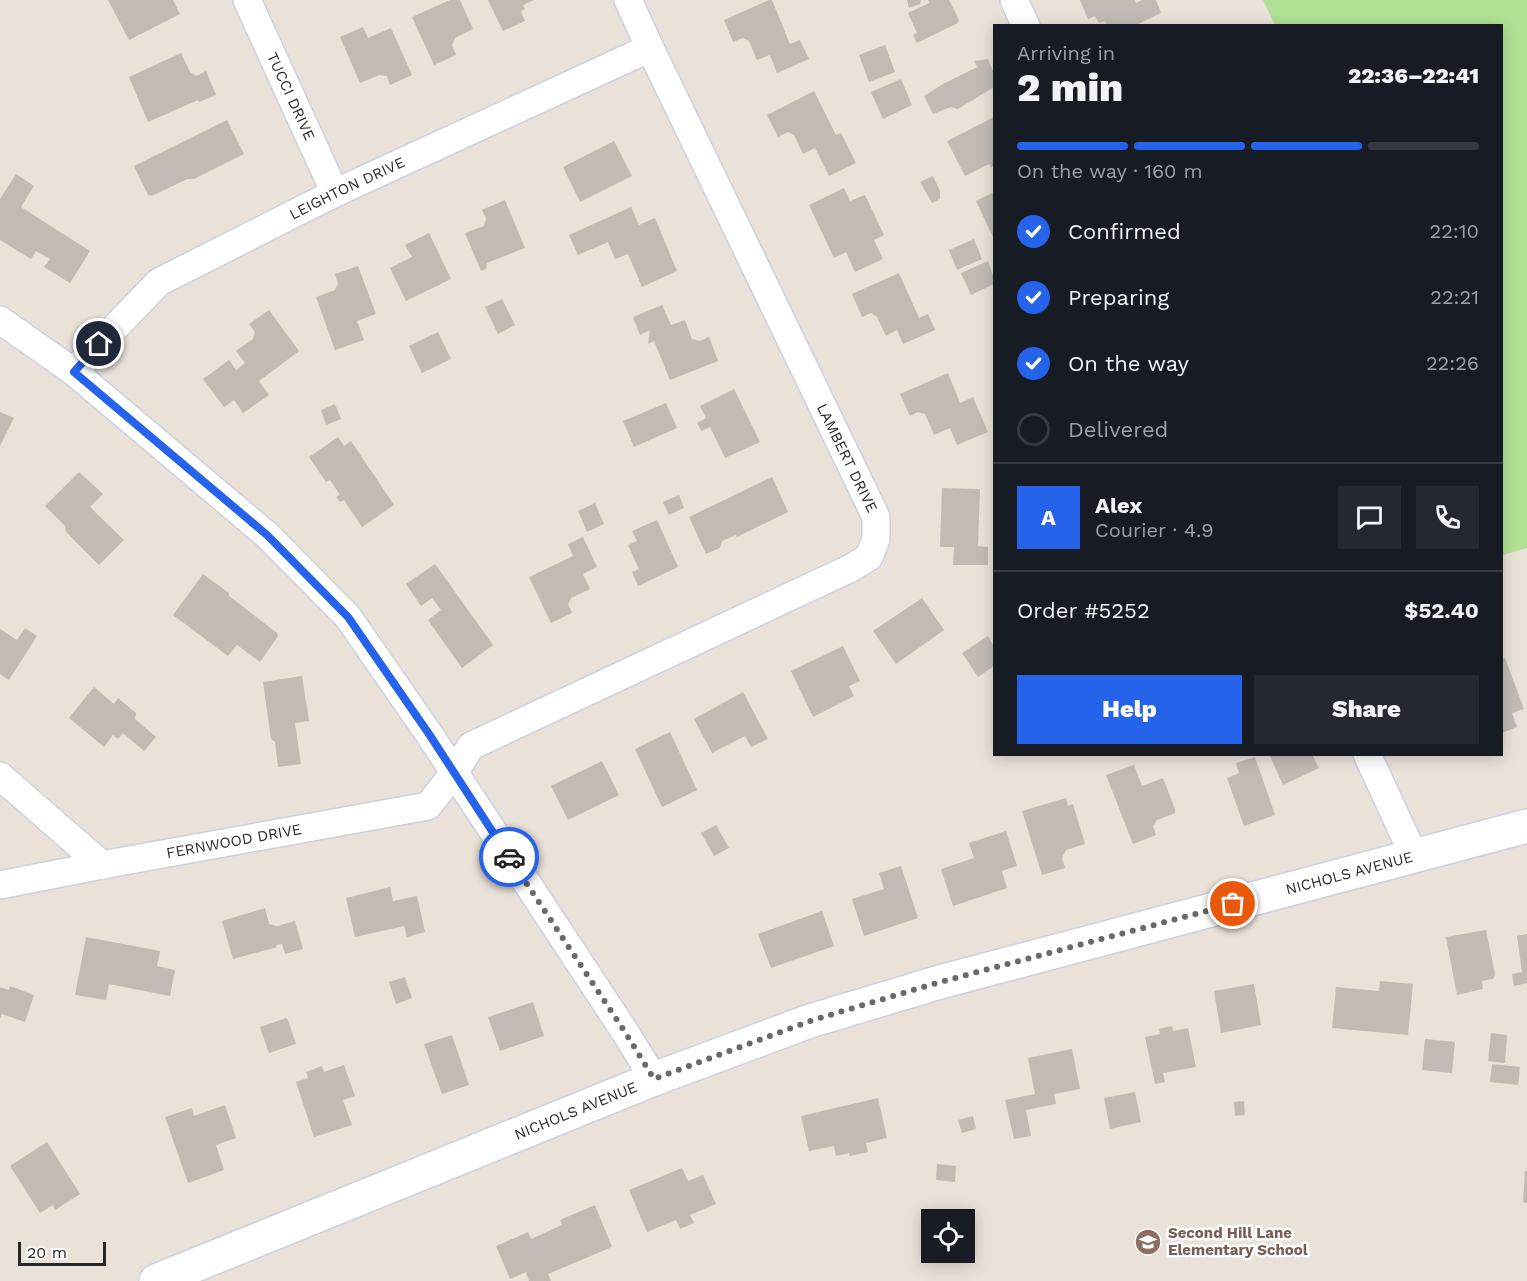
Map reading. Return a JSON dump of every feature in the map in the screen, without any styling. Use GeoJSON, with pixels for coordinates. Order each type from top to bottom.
{"type":"FeatureCollection","features":[{"type":"Feature","properties":{"kind":"main road","name":"NICHOLS AVENUE"},"geometry":{"type":"LineString","coordinates":[[156,1281],[654,1079],[810,1021],[940,982],[1527,826]]}},
{"type":"Feature","properties":{"kind":"street","name":"TUCCI DRIVE"},"geometry":{"type":"LineString","coordinates":[[247,0],[335,193]]}},
{"type":"Feature","properties":{"kind":"street","name":"LAMBERT DRIVE"},"geometry":{"type":"LineString","coordinates":[[454,773],[471,746],[851,568],[869,557],[876,539],[876,517],[628,0]]}},
{"type":"Feature","properties":{"kind":"street"},"geometry":{"type":"LineString","coordinates":[[1014,0],[1025,24]]}},
{"type":"Feature","properties":{"kind":"street","name":"LEIGHTON DRIVE"},"geometry":{"type":"LineString","coordinates":[[74,372],[159,282],[335,193],[650,48]]}},
{"type":"Feature","properties":{"kind":"street"},"geometry":{"type":"LineString","coordinates":[[0,320],[74,372],[267,535],[348,617],[454,773],[654,1079]]}},
{"type":"Feature","properties":{"kind":"street"},"geometry":{"type":"LineString","coordinates":[[1367,756],[1414,856]]}},
{"type":"Feature","properties":{"kind":"street","name":"FERNWOOD DRIVE"},"geometry":{"type":"LineString","coordinates":[[0,885],[428,806],[454,773]]}},
{"type":"Feature","properties":{"kind":"street"},"geometry":{"type":"LineString","coordinates":[[0,776],[102,865]]}},
{"type":"Feature","properties":{"kind":"green space"},"geometry":{"type":"Polygon","coordinates":[[[1263,0],[1527,0],[1527,548],[1503,555],[1503,24],[1275,24],[1263,0]]]}},
{"type":"Feature","properties":{"kind":"building"},"geometry":{"type":"Polygon","coordinates":[[[108,0],[173,0],[180,14],[129,40],[108,0]]]}},
{"type":"Feature","properties":{"kind":"building"},"geometry":{"type":"Polygon","coordinates":[[[450,0],[460,0],[473,29],[455,38],[452,45],[456,55],[434,65],[412,17],[450,0]]]}},
{"type":"Feature","properties":{"kind":"building"},"geometry":{"type":"Polygon","coordinates":[[[488,0],[534,0],[523,5],[525,9],[521,11],[525,21],[503,31],[488,0]]]}},
{"type":"Feature","properties":{"kind":"building"},"geometry":{"type":"Polygon","coordinates":[[[772,0],[790,44],[800,40],[809,59],[777,73],[770,55],[757,60],[749,41],[743,38],[733,42],[724,20],[772,0]]]}},
{"type":"Feature","properties":{"kind":"building"},"geometry":{"type":"Polygon","coordinates":[[[907,0],[921,0],[920,4],[909,8],[907,0]]]}},
{"type":"Feature","properties":{"kind":"building"},"geometry":{"type":"Polygon","coordinates":[[[928,0],[949,0],[959,20],[958,23],[917,43],[913,35],[917,33],[908,13],[929,3],[928,0]]]}},
{"type":"Feature","properties":{"kind":"building"},"geometry":{"type":"Polygon","coordinates":[[[1080,0],[1135,0],[1136,3],[1142,0],[1156,0],[1161,13],[1138,24],[1106,24],[1105,21],[1099,23],[1095,16],[1088,19],[1080,0]]]}},
{"type":"Feature","properties":{"kind":"building"},"geometry":{"type":"Polygon","coordinates":[[[363,27],[368,38],[391,28],[412,75],[390,85],[387,76],[379,75],[360,83],[340,37],[363,27]]]}},
{"type":"Feature","properties":{"kind":"building"},"geometry":{"type":"Polygon","coordinates":[[[885,45],[895,72],[869,82],[859,55],[885,45]]]}},
{"type":"Feature","properties":{"kind":"building"},"geometry":{"type":"Polygon","coordinates":[[[181,53],[190,72],[196,76],[206,71],[216,95],[199,102],[198,100],[148,122],[129,77],[181,53]]]}},
{"type":"Feature","properties":{"kind":"building"},"geometry":{"type":"Polygon","coordinates":[[[988,59],[993,72],[993,88],[958,109],[951,107],[933,114],[924,96],[977,67],[974,61],[988,59]]]}},
{"type":"Feature","properties":{"kind":"building"},"geometry":{"type":"Polygon","coordinates":[[[901,79],[912,105],[883,119],[871,92],[901,79]]]}},
{"type":"Feature","properties":{"kind":"building"},"geometry":{"type":"Polygon","coordinates":[[[814,91],[836,135],[841,133],[856,163],[829,176],[815,148],[803,154],[794,135],[788,132],[778,137],[767,115],[814,91]]]}},
{"type":"Feature","properties":{"kind":"building"},"geometry":{"type":"Polygon","coordinates":[[[993,118],[993,167],[991,168],[989,164],[965,176],[947,141],[993,118]]]}},
{"type":"Feature","properties":{"kind":"building"},"geometry":{"type":"Polygon","coordinates":[[[227,120],[244,154],[194,179],[187,179],[152,196],[148,195],[134,166],[227,120]]]}},
{"type":"Feature","properties":{"kind":"building"},"geometry":{"type":"Polygon","coordinates":[[[614,141],[632,176],[580,202],[563,167],[614,141]]]}},
{"type":"Feature","properties":{"kind":"building"},"geometry":{"type":"Polygon","coordinates":[[[16,174],[34,186],[21,207],[90,251],[70,283],[44,267],[50,259],[36,251],[31,259],[0,240],[0,199],[16,174]]]}},
{"type":"Feature","properties":{"kind":"building"},"geometry":{"type":"Polygon","coordinates":[[[933,176],[940,191],[940,199],[932,203],[920,182],[933,176]]]}},
{"type":"Feature","properties":{"kind":"building"},"geometry":{"type":"Polygon","coordinates":[[[844,188],[850,201],[865,195],[884,235],[874,240],[883,259],[855,272],[846,252],[834,258],[809,205],[844,188]]]}},
{"type":"Feature","properties":{"kind":"building"},"geometry":{"type":"Polygon","coordinates":[[[993,192],[993,237],[976,201],[993,192]]]}},
{"type":"Feature","properties":{"kind":"building"},"geometry":{"type":"Polygon","coordinates":[[[505,200],[525,248],[487,263],[486,269],[481,271],[465,233],[484,226],[486,219],[482,210],[505,200]]]}},
{"type":"Feature","properties":{"kind":"building"},"geometry":{"type":"Polygon","coordinates":[[[631,207],[639,225],[655,218],[677,271],[642,287],[628,254],[615,259],[608,242],[578,255],[569,235],[631,207]]]}},
{"type":"Feature","properties":{"kind":"building"},"geometry":{"type":"Polygon","coordinates":[[[429,233],[451,279],[406,301],[390,268],[412,257],[405,245],[429,233]]]}},
{"type":"Feature","properties":{"kind":"building"},"geometry":{"type":"Polygon","coordinates":[[[974,239],[982,259],[957,270],[949,250],[974,239]]]}},
{"type":"Feature","properties":{"kind":"building"},"geometry":{"type":"Polygon","coordinates":[[[988,261],[993,275],[993,284],[971,295],[961,273],[988,261]]]}},
{"type":"Feature","properties":{"kind":"building"},"geometry":{"type":"Polygon","coordinates":[[[358,266],[376,314],[357,321],[364,340],[335,350],[316,297],[335,290],[338,284],[335,274],[358,266]]]}},
{"type":"Feature","properties":{"kind":"building"},"geometry":{"type":"Polygon","coordinates":[[[899,273],[919,318],[928,314],[935,330],[903,344],[897,330],[886,336],[877,317],[871,313],[862,317],[852,294],[899,273]]]}},
{"type":"Feature","properties":{"kind":"building"},"geometry":{"type":"Polygon","coordinates":[[[502,299],[515,325],[498,334],[485,307],[502,299]]]}},
{"type":"Feature","properties":{"kind":"building"},"geometry":{"type":"Polygon","coordinates":[[[662,305],[671,325],[685,320],[692,339],[700,341],[709,337],[718,361],[670,380],[654,341],[648,344],[650,330],[640,335],[633,317],[662,305]]]}},
{"type":"Feature","properties":{"kind":"building"},"geometry":{"type":"Polygon","coordinates":[[[269,310],[299,351],[259,381],[269,395],[243,413],[234,400],[224,407],[203,379],[229,360],[236,370],[245,363],[236,351],[253,339],[255,332],[249,324],[269,310]]]}},
{"type":"Feature","properties":{"kind":"building"},"geometry":{"type":"Polygon","coordinates":[[[438,332],[451,359],[422,373],[409,346],[438,332]]]}},
{"type":"Feature","properties":{"kind":"building"},"geometry":{"type":"Polygon","coordinates":[[[948,373],[960,403],[973,397],[988,432],[957,445],[950,428],[934,435],[925,414],[918,412],[910,416],[900,394],[948,373]]]}},
{"type":"Feature","properties":{"kind":"building"},"geometry":{"type":"Polygon","coordinates":[[[734,389],[760,442],[725,458],[710,427],[701,431],[697,423],[706,418],[700,406],[734,389]]]}},
{"type":"Feature","properties":{"kind":"building"},"geometry":{"type":"Polygon","coordinates":[[[666,403],[677,428],[634,447],[623,421],[666,403]]]}},
{"type":"Feature","properties":{"kind":"building"},"geometry":{"type":"Polygon","coordinates":[[[335,404],[341,419],[326,425],[321,410],[335,404]]]}},
{"type":"Feature","properties":{"kind":"building"},"geometry":{"type":"Polygon","coordinates":[[[0,412],[14,418],[0,446],[0,412]]]}},
{"type":"Feature","properties":{"kind":"building"},"geometry":{"type":"Polygon","coordinates":[[[338,437],[344,446],[351,441],[394,505],[362,527],[344,500],[340,502],[336,497],[340,495],[330,480],[326,482],[309,457],[338,437]]]}},
{"type":"Feature","properties":{"kind":"building"},"geometry":{"type":"Polygon","coordinates":[[[79,472],[103,494],[90,507],[124,540],[99,565],[66,532],[65,526],[45,506],[79,472]]]}},
{"type":"Feature","properties":{"kind":"building"},"geometry":{"type":"Polygon","coordinates":[[[772,477],[788,512],[737,537],[736,535],[722,541],[720,548],[706,554],[689,517],[772,477]]]}},
{"type":"Feature","properties":{"kind":"building"},"geometry":{"type":"Polygon","coordinates":[[[942,488],[980,489],[978,546],[988,547],[988,565],[953,565],[954,547],[940,547],[942,488]]]}},
{"type":"Feature","properties":{"kind":"building"},"geometry":{"type":"Polygon","coordinates":[[[679,495],[684,508],[669,515],[663,502],[679,495]]]}},
{"type":"Feature","properties":{"kind":"building"},"geometry":{"type":"Polygon","coordinates":[[[595,503],[604,524],[587,532],[578,511],[595,503]]]}},
{"type":"Feature","properties":{"kind":"building"},"geometry":{"type":"Polygon","coordinates":[[[657,520],[678,567],[638,586],[632,572],[639,569],[628,545],[637,541],[632,531],[657,520]]]}},
{"type":"Feature","properties":{"kind":"building"},"geometry":{"type":"Polygon","coordinates":[[[583,537],[597,567],[583,574],[590,589],[571,598],[568,604],[572,613],[551,623],[529,577],[573,556],[568,544],[583,537]]]}},
{"type":"Feature","properties":{"kind":"building"},"geometry":{"type":"Polygon","coordinates":[[[435,564],[493,645],[462,668],[428,620],[441,610],[432,598],[421,606],[406,584],[435,564]]]}},
{"type":"Feature","properties":{"kind":"building"},"geometry":{"type":"Polygon","coordinates":[[[203,574],[277,633],[278,636],[260,662],[237,645],[228,656],[173,615],[203,574]]]}},
{"type":"Feature","properties":{"kind":"building"},"geometry":{"type":"Polygon","coordinates":[[[922,598],[944,630],[896,664],[873,631],[922,598]]]}},
{"type":"Feature","properties":{"kind":"building"},"geometry":{"type":"Polygon","coordinates":[[[25,628],[37,636],[9,680],[0,674],[0,629],[17,640],[25,628]]]}},
{"type":"Feature","properties":{"kind":"building"},"geometry":{"type":"Polygon","coordinates":[[[988,636],[993,645],[993,667],[978,677],[962,653],[988,636]]]}},
{"type":"Feature","properties":{"kind":"building"},"geometry":{"type":"Polygon","coordinates":[[[843,646],[860,681],[849,686],[854,696],[813,717],[791,671],[843,646]]]}},
{"type":"Feature","properties":{"kind":"building"},"geometry":{"type":"Polygon","coordinates":[[[1505,658],[1524,709],[1512,713],[1517,727],[1503,733],[1503,659],[1505,658]]]}},
{"type":"Feature","properties":{"kind":"building"},"geometry":{"type":"Polygon","coordinates":[[[302,676],[309,721],[295,723],[301,764],[278,767],[275,742],[271,739],[263,682],[302,676]]]}},
{"type":"Feature","properties":{"kind":"building"},"geometry":{"type":"Polygon","coordinates":[[[94,687],[114,704],[118,698],[136,713],[135,719],[156,737],[144,751],[123,733],[118,739],[113,735],[104,747],[69,718],[94,687]]]}},
{"type":"Feature","properties":{"kind":"building"},"geometry":{"type":"Polygon","coordinates":[[[743,692],[768,739],[751,747],[745,736],[712,753],[694,719],[743,692]]]}},
{"type":"Feature","properties":{"kind":"building"},"geometry":{"type":"Polygon","coordinates":[[[670,732],[697,790],[662,807],[635,749],[670,732]]]}},
{"type":"Feature","properties":{"kind":"building"},"geometry":{"type":"Polygon","coordinates":[[[1270,756],[1313,756],[1319,768],[1283,785],[1270,756]]]}},
{"type":"Feature","properties":{"kind":"building"},"geometry":{"type":"Polygon","coordinates":[[[1255,757],[1275,815],[1244,826],[1227,778],[1239,773],[1236,763],[1255,757]]]}},
{"type":"Feature","properties":{"kind":"building"},"geometry":{"type":"Polygon","coordinates":[[[602,761],[619,795],[568,820],[551,786],[602,761]]]}},
{"type":"Feature","properties":{"kind":"building"},"geometry":{"type":"Polygon","coordinates":[[[1134,765],[1142,786],[1163,778],[1175,813],[1157,820],[1153,826],[1156,835],[1133,844],[1106,775],[1134,765]]]}},
{"type":"Feature","properties":{"kind":"building"},"geometry":{"type":"Polygon","coordinates":[[[1066,798],[1068,806],[1073,804],[1085,844],[1066,850],[1062,858],[1065,868],[1042,875],[1022,811],[1066,798]]]}},
{"type":"Feature","properties":{"kind":"building"},"geometry":{"type":"Polygon","coordinates":[[[716,825],[729,848],[714,856],[701,833],[716,825]]]}},
{"type":"Feature","properties":{"kind":"building"},"geometry":{"type":"Polygon","coordinates":[[[1006,831],[1017,866],[1002,871],[1007,888],[953,906],[941,869],[974,858],[969,843],[1006,831]]]}},
{"type":"Feature","properties":{"kind":"building"},"geometry":{"type":"Polygon","coordinates":[[[901,866],[918,918],[864,936],[852,899],[884,889],[879,873],[901,866]]]}},
{"type":"Feature","properties":{"kind":"building"},"geometry":{"type":"Polygon","coordinates":[[[390,887],[393,901],[417,896],[425,932],[407,937],[404,926],[355,937],[346,898],[390,887]]]}},
{"type":"Feature","properties":{"kind":"building"},"geometry":{"type":"Polygon","coordinates":[[[265,908],[269,924],[277,926],[295,921],[303,949],[285,954],[282,944],[233,959],[222,921],[265,908]]]}},
{"type":"Feature","properties":{"kind":"building"},"geometry":{"type":"Polygon","coordinates":[[[822,911],[834,946],[771,968],[758,934],[822,911]]]}},
{"type":"Feature","properties":{"kind":"building"},"geometry":{"type":"Polygon","coordinates":[[[1486,930],[1495,974],[1493,979],[1482,981],[1483,989],[1457,995],[1446,937],[1486,930]]]}},
{"type":"Feature","properties":{"kind":"building"},"geometry":{"type":"Polygon","coordinates":[[[1527,934],[1527,983],[1514,986],[1512,974],[1522,972],[1517,936],[1527,934]]]}},
{"type":"Feature","properties":{"kind":"building"},"geometry":{"type":"Polygon","coordinates":[[[86,937],[160,951],[157,966],[175,970],[170,996],[109,984],[106,1000],[75,995],[86,937]]]}},
{"type":"Feature","properties":{"kind":"building"},"geometry":{"type":"Polygon","coordinates":[[[405,977],[412,998],[396,1004],[389,982],[405,977]]]}},
{"type":"Feature","properties":{"kind":"building"},"geometry":{"type":"Polygon","coordinates":[[[1380,981],[1413,984],[1408,1035],[1332,1028],[1336,987],[1379,991],[1380,981]]]}},
{"type":"Feature","properties":{"kind":"building"},"geometry":{"type":"Polygon","coordinates":[[[1254,984],[1261,1025],[1221,1033],[1214,991],[1254,984]]]}},
{"type":"Feature","properties":{"kind":"building"},"geometry":{"type":"Polygon","coordinates":[[[10,986],[34,995],[25,1022],[2,1014],[0,1018],[0,987],[9,990],[10,986]]]}},
{"type":"Feature","properties":{"kind":"building"},"geometry":{"type":"Polygon","coordinates":[[[533,1002],[544,1036],[500,1051],[488,1017],[533,1002]]]}},
{"type":"Feature","properties":{"kind":"building"},"geometry":{"type":"Polygon","coordinates":[[[286,1018],[296,1044],[269,1053],[260,1027],[286,1018]]]}},
{"type":"Feature","properties":{"kind":"building"},"geometry":{"type":"Polygon","coordinates":[[[1172,1026],[1173,1031],[1188,1028],[1196,1067],[1163,1073],[1165,1082],[1155,1084],[1145,1037],[1160,1034],[1159,1029],[1172,1026]]]}},
{"type":"Feature","properties":{"kind":"building"},"geometry":{"type":"Polygon","coordinates":[[[1491,1033],[1507,1035],[1505,1063],[1488,1061],[1491,1033]]]}},
{"type":"Feature","properties":{"kind":"building"},"geometry":{"type":"Polygon","coordinates":[[[452,1035],[469,1085],[442,1094],[424,1044],[452,1035]]]}},
{"type":"Feature","properties":{"kind":"building"},"geometry":{"type":"Polygon","coordinates":[[[1425,1039],[1455,1042],[1452,1073],[1422,1070],[1425,1039]]]}},
{"type":"Feature","properties":{"kind":"building"},"geometry":{"type":"Polygon","coordinates":[[[1072,1049],[1080,1089],[1054,1094],[1056,1104],[1026,1110],[1031,1136],[1014,1139],[1005,1100],[1035,1094],[1028,1058],[1072,1049]]]}},
{"type":"Feature","properties":{"kind":"building"},"geometry":{"type":"Polygon","coordinates":[[[1492,1064],[1520,1067],[1518,1085],[1490,1082],[1492,1064]]]}},
{"type":"Feature","properties":{"kind":"building"},"geometry":{"type":"Polygon","coordinates":[[[344,1065],[355,1096],[343,1100],[352,1125],[314,1137],[296,1082],[308,1078],[306,1072],[322,1066],[324,1072],[344,1065]]]}},
{"type":"Feature","properties":{"kind":"building"},"geometry":{"type":"Polygon","coordinates":[[[1135,1092],[1141,1122],[1110,1129],[1104,1098],[1135,1092]]]}},
{"type":"Feature","properties":{"kind":"building"},"geometry":{"type":"Polygon","coordinates":[[[878,1098],[887,1138],[866,1143],[868,1152],[850,1156],[849,1153],[836,1156],[834,1146],[809,1151],[801,1116],[878,1098]]]}},
{"type":"Feature","properties":{"kind":"building"},"geometry":{"type":"Polygon","coordinates":[[[1244,1101],[1245,1115],[1235,1116],[1234,1102],[1244,1101]]]}},
{"type":"Feature","properties":{"kind":"building"},"geometry":{"type":"Polygon","coordinates":[[[225,1105],[236,1138],[216,1145],[224,1170],[188,1183],[165,1117],[192,1108],[194,1116],[225,1105]]]}},
{"type":"Feature","properties":{"kind":"building"},"geometry":{"type":"Polygon","coordinates":[[[973,1116],[976,1129],[962,1133],[958,1120],[973,1116]]]}},
{"type":"Feature","properties":{"kind":"building"},"geometry":{"type":"Polygon","coordinates":[[[47,1142],[80,1194],[55,1210],[53,1205],[40,1213],[10,1166],[47,1142]]]}},
{"type":"Feature","properties":{"kind":"building"},"geometry":{"type":"Polygon","coordinates":[[[937,1164],[956,1166],[955,1182],[936,1180],[937,1164]]]}},
{"type":"Feature","properties":{"kind":"building"},"geometry":{"type":"Polygon","coordinates":[[[682,1168],[688,1181],[703,1175],[716,1204],[690,1215],[694,1223],[680,1229],[676,1220],[647,1232],[629,1190],[682,1168]]]}},
{"type":"Feature","properties":{"kind":"building"},"geometry":{"type":"Polygon","coordinates":[[[1525,1171],[1527,1171],[1527,1203],[1523,1202],[1525,1171]]]}},
{"type":"Feature","properties":{"kind":"building"},"geometry":{"type":"Polygon","coordinates":[[[595,1205],[612,1247],[548,1274],[551,1281],[529,1281],[526,1272],[510,1279],[496,1246],[528,1232],[531,1239],[562,1225],[560,1220],[595,1205]]]}},
{"type":"Feature","properties":{"kind":"way so far"},"geometry":{"type":"LineString","coordinates":[[509,857],[654,1079],[810,1021],[940,982],[1233,904]]}},
{"type":"Feature","properties":{"kind":"place","name":"Second Hill Lane Elementary School"},"geometry":{"type":"Point","coordinates":[1148,1242]}},
{"type":"Feature","properties":{"kind":"route"},"geometry":{"type":"LineString","coordinates":[[99,344],[74,372],[267,535],[348,617],[429,734],[509,857]]}}]}
